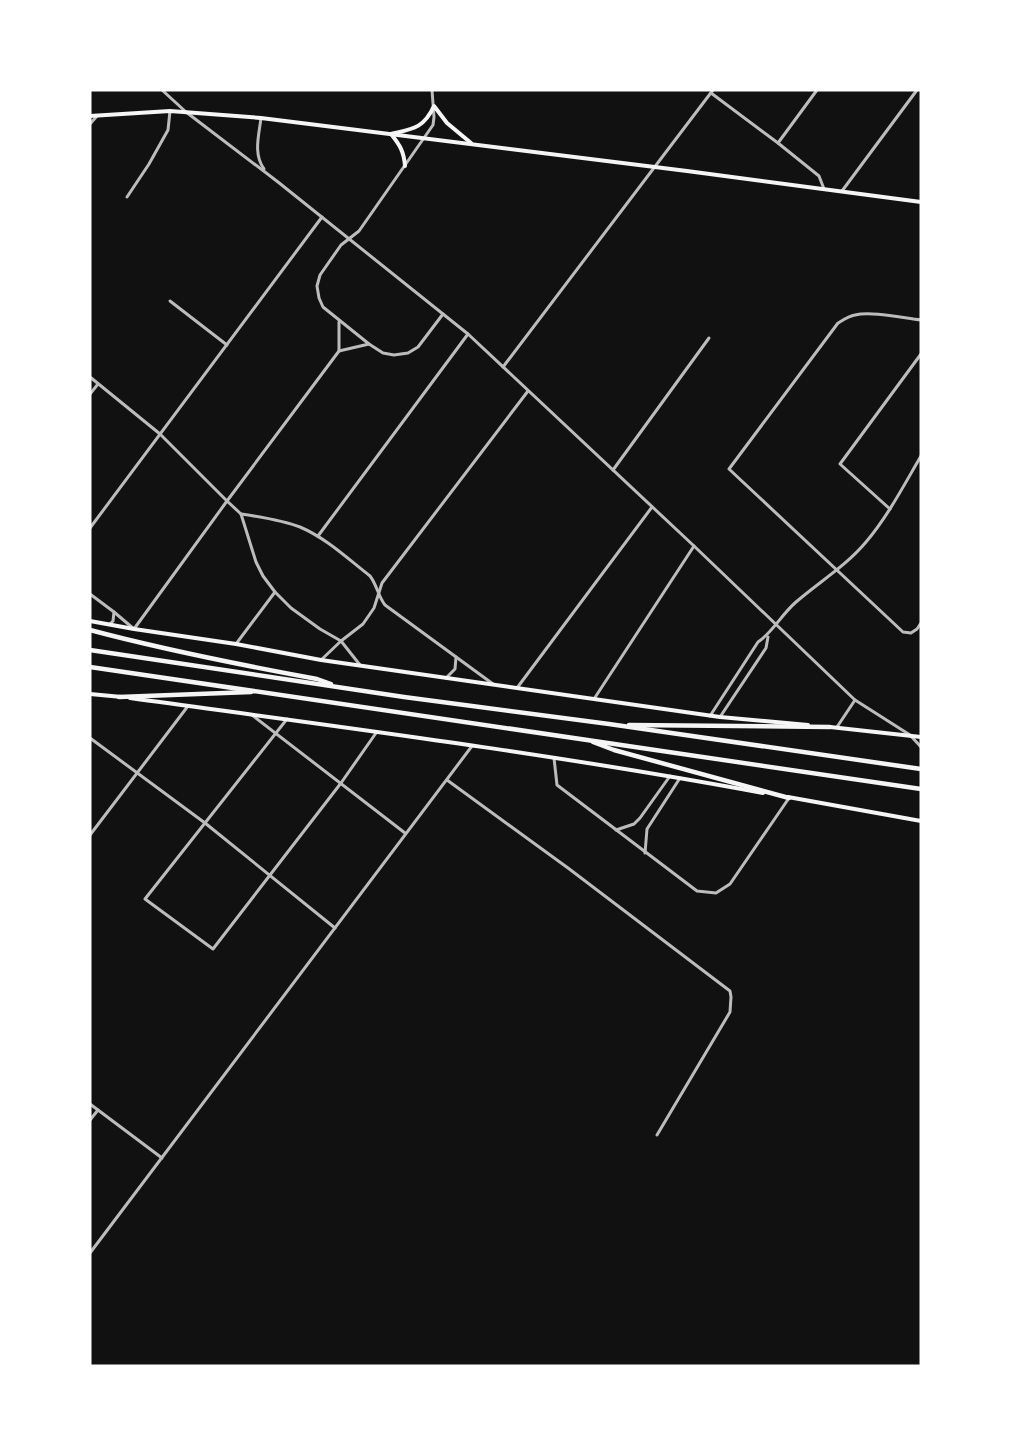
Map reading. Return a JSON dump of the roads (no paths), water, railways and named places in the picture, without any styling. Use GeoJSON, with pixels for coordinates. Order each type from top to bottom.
{"type":"FeatureCollection","features":[{"type":"Feature","properties":{"kind":"highway"},"geometry":{"type":"LineString","coordinates":[[90,630],[216,660],[317,679],[342,688]]}},
{"type":"Feature","properties":{"kind":"highway"},"geometry":{"type":"LineString","coordinates":[[90,650],[342,688],[921,769]]}},
{"type":"Feature","properties":{"kind":"highway"},"geometry":{"type":"LineString","coordinates":[[90,667],[918,788]]}},
{"type":"Feature","properties":{"kind":"highway"},"geometry":{"type":"LineString","coordinates":[[118,696],[263,691]]}},
{"type":"Feature","properties":{"kind":"highway"},"geometry":{"type":"LineString","coordinates":[[609,724],[830,727]]}},
{"type":"Feature","properties":{"kind":"highway"},"geometry":{"type":"LineString","coordinates":[[585,739],[614,750],[789,798]]}},
{"type":"Feature","properties":{"kind":"main road"},"geometry":{"type":"LineString","coordinates":[[391,134],[422,124],[434,106],[447,123],[473,144]]}},
{"type":"Feature","properties":{"kind":"main road"},"geometry":{"type":"LineString","coordinates":[[90,116],[170,111],[261,118],[921,202]]}},
{"type":"Feature","properties":{"kind":"main road"},"geometry":{"type":"LineString","coordinates":[[391,134],[402,148],[405,166]]}},
{"type":"Feature","properties":{"kind":"main road"},"geometry":{"type":"LineString","coordinates":[[90,621],[360,666],[710,716],[921,737]]}},
{"type":"Feature","properties":{"kind":"main road"},"geometry":{"type":"LineString","coordinates":[[90,694],[286,719],[554,758],[670,776],[921,821]]}},
{"type":"Feature","properties":{"kind":"street"},"geometry":{"type":"LineString","coordinates":[[162,90],[186,112],[267,173],[468,334],[855,700],[910,735],[921,747]]}},
{"type":"Feature","properties":{"kind":"street"},"geometry":{"type":"LineString","coordinates":[[432,90],[434,124],[359,231],[341,245],[320,275],[317,286],[323,307],[383,353],[394,355],[408,353],[418,347],[443,314]]}},
{"type":"Feature","properties":{"kind":"street"},"geometry":{"type":"LineString","coordinates":[[778,143],[817,90]]}},
{"type":"Feature","properties":{"kind":"street"},"geometry":{"type":"LineString","coordinates":[[842,191],[917,90]]}},
{"type":"Feature","properties":{"kind":"street"},"geometry":{"type":"LineString","coordinates":[[503,367],[712,92],[819,176],[824,189]]}},
{"type":"Feature","properties":{"kind":"street"},"geometry":{"type":"LineString","coordinates":[[127,197],[168,130],[170,111]]}},
{"type":"Feature","properties":{"kind":"street"},"geometry":{"type":"LineString","coordinates":[[90,124],[97,116]]}},
{"type":"Feature","properties":{"kind":"street"},"geometry":{"type":"LineString","coordinates":[[261,118],[257,150],[258,162],[267,173]]}},
{"type":"Feature","properties":{"kind":"street"},"geometry":{"type":"LineString","coordinates":[[90,528],[322,217]]}},
{"type":"Feature","properties":{"kind":"street"},"geometry":{"type":"LineString","coordinates":[[171,301],[227,345]]}},
{"type":"Feature","properties":{"kind":"street"},"geometry":{"type":"LineString","coordinates":[[921,320],[857,314],[838,323],[729,469],[903,632],[910,633],[917,630],[921,623]]}},
{"type":"Feature","properties":{"kind":"street"},"geometry":{"type":"LineString","coordinates":[[90,594],[134,629],[339,351],[339,321]]}},
{"type":"Feature","properties":{"kind":"street"},"geometry":{"type":"LineString","coordinates":[[318,536],[468,334]]}},
{"type":"Feature","properties":{"kind":"street"},"geometry":{"type":"LineString","coordinates":[[613,470],[709,338]]}},
{"type":"Feature","properties":{"kind":"street"},"geometry":{"type":"LineString","coordinates":[[339,351],[369,344]]}},
{"type":"Feature","properties":{"kind":"street"},"geometry":{"type":"LineString","coordinates":[[890,509],[840,464],[921,354]]}},
{"type":"Feature","properties":{"kind":"street"},"geometry":{"type":"LineString","coordinates":[[90,377],[160,434],[241,514],[256,562],[275,592],[291,608],[341,641],[360,666]]}},
{"type":"Feature","properties":{"kind":"street"},"geometry":{"type":"LineString","coordinates":[[90,394],[98,384]]}},
{"type":"Feature","properties":{"kind":"street"},"geometry":{"type":"LineString","coordinates":[[321,660],[363,624],[374,608],[382,583],[528,391]]}},
{"type":"Feature","properties":{"kind":"street"},"geometry":{"type":"LineString","coordinates":[[720,717],[766,648],[768,636],[776,624],[795,602],[838,570],[866,542],[890,509],[921,456]]}},
{"type":"Feature","properties":{"kind":"street"},"geometry":{"type":"LineString","coordinates":[[517,688],[652,507]]}},
{"type":"Feature","properties":{"kind":"street"},"geometry":{"type":"LineString","coordinates":[[241,514],[288,522],[318,536],[370,576],[385,605],[493,684]]}},
{"type":"Feature","properties":{"kind":"street"},"geometry":{"type":"LineString","coordinates":[[594,699],[694,546]]}},
{"type":"Feature","properties":{"kind":"street"},"geometry":{"type":"LineString","coordinates":[[236,644],[275,592]]}},
{"type":"Feature","properties":{"kind":"street"},"geometry":{"type":"LineString","coordinates":[[110,625],[114,612]]}},
{"type":"Feature","properties":{"kind":"street"},"geometry":{"type":"LineString","coordinates":[[710,716],[758,642],[768,636]]}},
{"type":"Feature","properties":{"kind":"street"},"geometry":{"type":"LineString","coordinates":[[446,678],[455,669],[456,657]]}},
{"type":"Feature","properties":{"kind":"street"},"geometry":{"type":"LineString","coordinates":[[837,727],[855,700]]}},
{"type":"Feature","properties":{"kind":"street"},"geometry":{"type":"LineString","coordinates":[[90,835],[188,706]]}},
{"type":"Feature","properties":{"kind":"street"},"geometry":{"type":"LineString","coordinates":[[252,715],[406,833]]}},
{"type":"Feature","properties":{"kind":"street"},"geometry":{"type":"LineString","coordinates":[[286,719],[145,899],[213,950],[341,783],[376,733]]}},
{"type":"Feature","properties":{"kind":"street"},"geometry":{"type":"LineString","coordinates":[[90,738],[205,823],[335,928]]}},
{"type":"Feature","properties":{"kind":"street"},"geometry":{"type":"LineString","coordinates":[[90,1253],[472,746]]}},
{"type":"Feature","properties":{"kind":"street"},"geometry":{"type":"LineString","coordinates":[[554,758],[557,786],[697,891],[716,893],[730,884],[789,798]]}},
{"type":"Feature","properties":{"kind":"street"},"geometry":{"type":"LineString","coordinates":[[616,830],[634,824],[640,819],[670,776]]}},
{"type":"Feature","properties":{"kind":"street"},"geometry":{"type":"LineString","coordinates":[[645,853],[647,829],[680,778]]}},
{"type":"Feature","properties":{"kind":"street"},"geometry":{"type":"LineString","coordinates":[[447,779],[730,991],[730,1012],[657,1135]]}},
{"type":"Feature","properties":{"kind":"street"},"geometry":{"type":"LineString","coordinates":[[90,1104],[162,1158]]}},
{"type":"Feature","properties":{"kind":"street"},"geometry":{"type":"LineString","coordinates":[[90,1120],[98,1110]]}}]}
